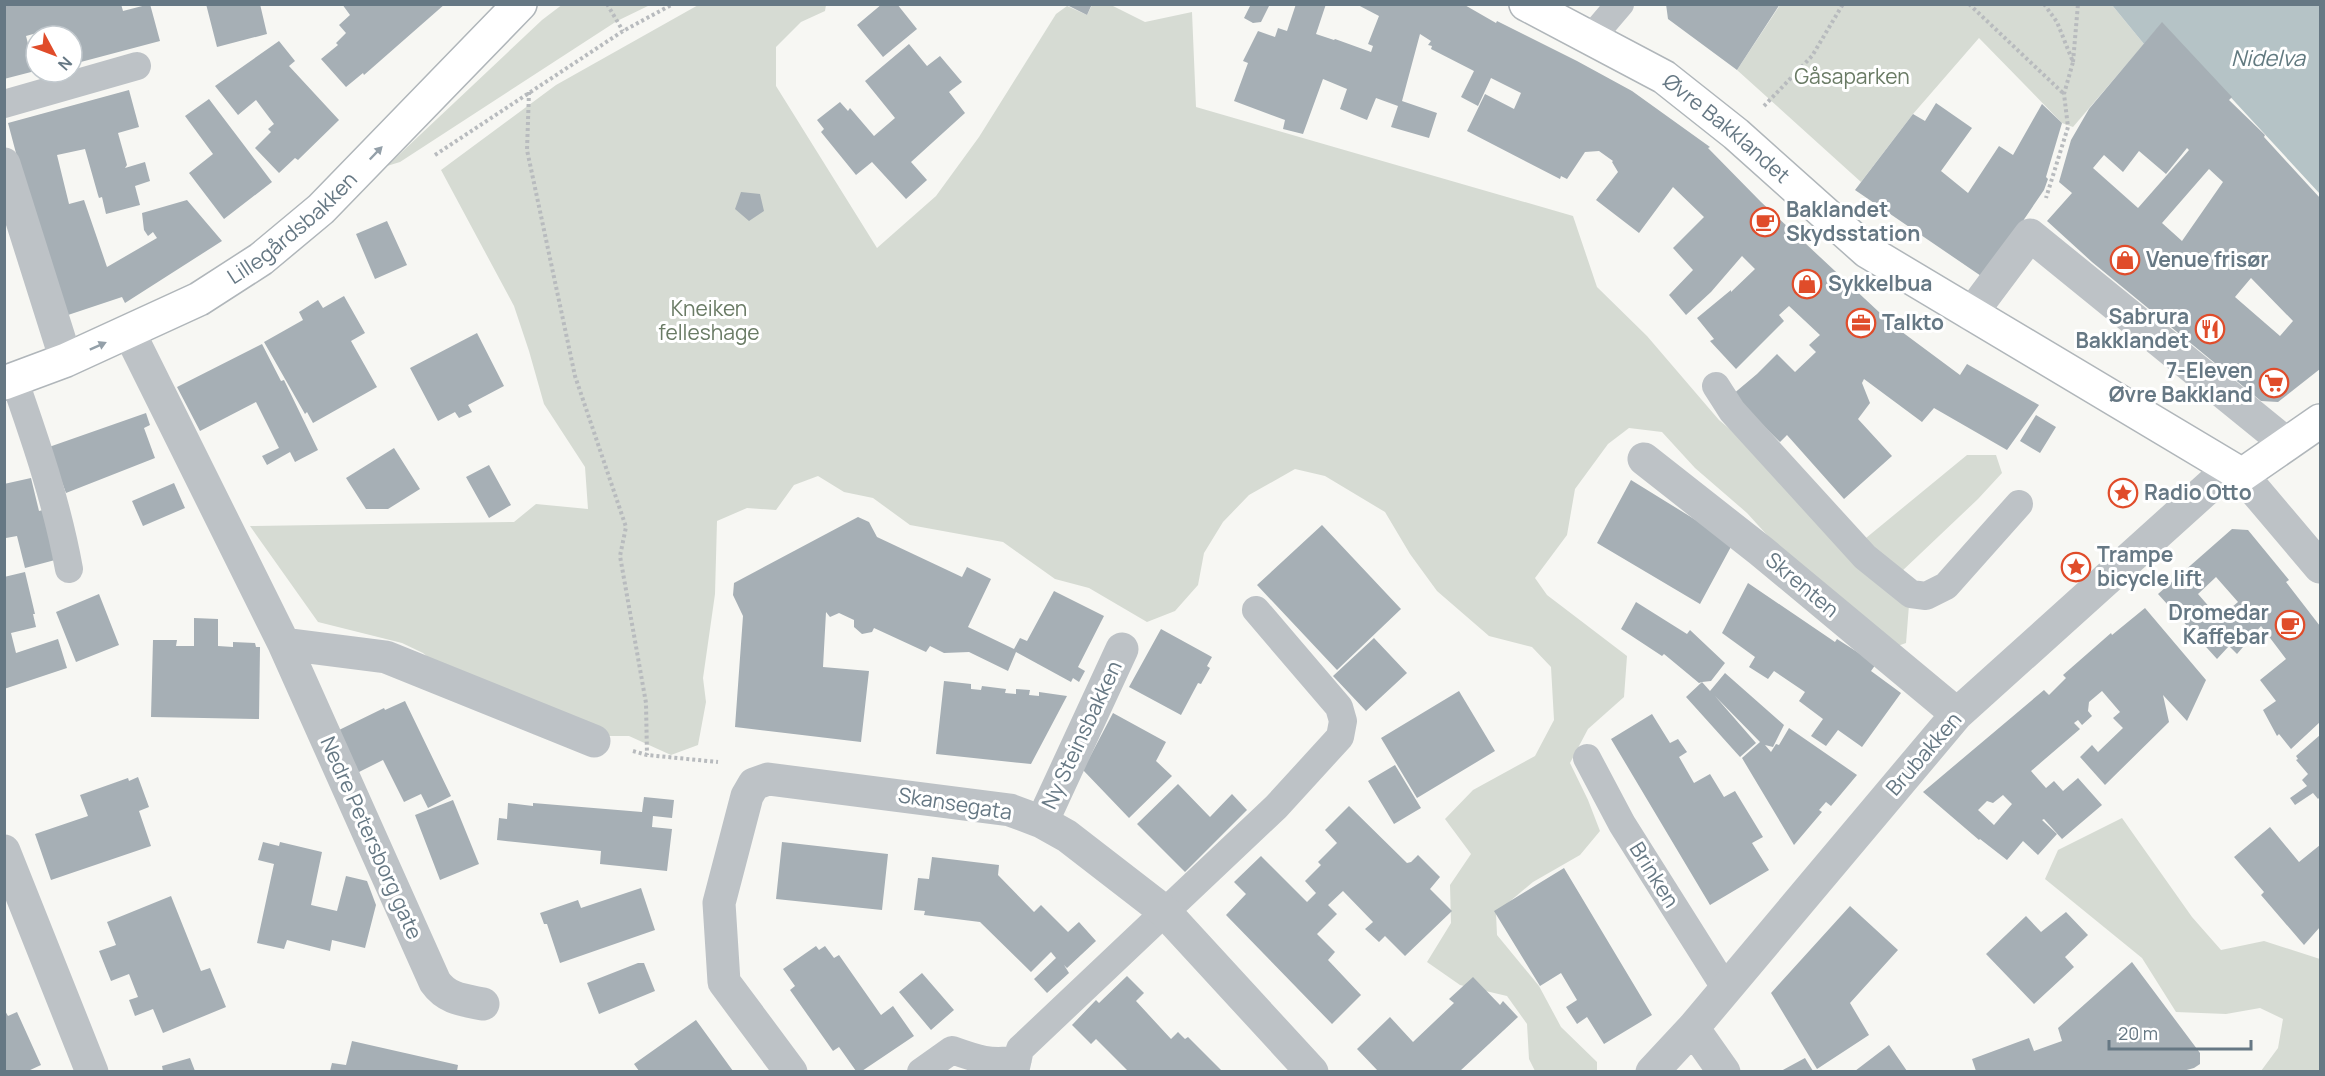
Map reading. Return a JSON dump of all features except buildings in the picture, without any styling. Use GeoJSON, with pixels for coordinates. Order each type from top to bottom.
{"type":"FeatureCollection","features":[{"type":"Feature","properties":{"kind":"street","name":"Øvre Bakklandet"},"geometry":{"type":"LineString","coordinates":[[1526,4],[1664,77],[1736,134],[1867,251],[2236,471]]}},
{"type":"Feature","properties":{"kind":"street","name":"Lillegårdsbakken"},"geometry":{"type":"LineString","coordinates":[[9,381],[66,360],[199,299],[261,259],[321,209],[514,6]]}},
{"type":"Feature","properties":{"kind":"street"},"geometry":{"type":"LineString","coordinates":[[4,164],[66,360]]}},
{"type":"Feature","properties":{"kind":"street"},"geometry":{"type":"LineString","coordinates":[[1971,314],[2035,227],[2288,444]]}},
{"type":"Feature","properties":{"kind":"street","name":"Nedre Petersborg gate"},"geometry":{"type":"LineString","coordinates":[[129,332],[284,644],[435,982],[442,992],[456,999],[483,1004]]}},
{"type":"Feature","properties":{"kind":"street"},"geometry":{"type":"LineString","coordinates":[[2320,421],[2288,444],[2236,471],[2320,567]]}},
{"type":"Feature","properties":{"kind":"street","name":"Skrenten"},"geometry":{"type":"LineString","coordinates":[[1644,459],[1761,551],[1957,714]]}},
{"type":"Feature","properties":{"kind":"street","name":"Brubakken"},"geometry":{"type":"LineString","coordinates":[[1652,1071],[1693,1028],[1957,714],[2236,471]]}},
{"type":"Feature","properties":{"kind":"street"},"geometry":{"type":"LineString","coordinates":[[284,644],[386,657],[594,741]]}},
{"type":"Feature","properties":{"kind":"street","name":"Ny Steinsbakken"},"geometry":{"type":"LineString","coordinates":[[1042,822],[1122,649]]}},
{"type":"Feature","properties":{"kind":"street","name":"Skansegata"},"geometry":{"type":"LineString","coordinates":[[754,784],[768,779],[1010,810],[1042,822],[1067,836],[1164,911],[1312,1071]]}},
{"type":"Feature","properties":{"kind":"street"},"geometry":{"type":"LineString","coordinates":[[754,784],[747,796],[719,903],[724,982],[790,1071]]}},
{"type":"Feature","properties":{"kind":"street"},"geometry":{"type":"LineString","coordinates":[[4,850],[92,1071]]}},
{"type":"Feature","properties":{"kind":"street"},"geometry":{"type":"LineString","coordinates":[[1693,1028],[1724,1071]]}},
{"type":"Feature","properties":{"kind":"lane"},"geometry":{"type":"LineString","coordinates":[[1591,38],[1620,4]]}},
{"type":"Feature","properties":{"kind":"lane"},"geometry":{"type":"LineString","coordinates":[[4,104],[137,66]]}},
{"type":"Feature","properties":{"kind":"lane","name":"Lillegårdsbakken"},"geometry":{"type":"LineString","coordinates":[[9,381],[48,476],[69,568]]}},
{"type":"Feature","properties":{"kind":"lane"},"geometry":{"type":"LineString","coordinates":[[1716,386],[1732,411],[1865,556],[1911,594],[1926,596],[1946,586],[2019,504]]}},
{"type":"Feature","properties":{"kind":"lane"},"geometry":{"type":"LineString","coordinates":[[921,1071],[952,1050],[980,1060],[1017,1065],[1020,1048],[1276,807],[1340,737],[1343,721],[1339,707],[1256,610]]}},
{"type":"Feature","properties":{"kind":"lane","name":"Brinken"},"geometry":{"type":"LineString","coordinates":[[1587,758],[1622,824],[1726,989]]}},
{"type":"Feature","properties":{"kind":"path"},"geometry":{"type":"LineString","coordinates":[[607,4],[623,31]]}},
{"type":"Feature","properties":{"kind":"path"},"geometry":{"type":"LineString","coordinates":[[430,158],[623,31],[673,4]]}},
{"type":"Feature","properties":{"kind":"path"},"geometry":{"type":"LineString","coordinates":[[1736,134],[1812,56],[1843,4]]}},
{"type":"Feature","properties":{"kind":"path"},"geometry":{"type":"LineString","coordinates":[[1970,4],[2064,94]]}},
{"type":"Feature","properties":{"kind":"path"},"geometry":{"type":"LineString","coordinates":[[2044,4],[2057,22],[2073,62]]}},
{"type":"Feature","properties":{"kind":"path"},"geometry":{"type":"LineString","coordinates":[[2035,227],[2068,127],[2064,94],[2073,62],[2078,4]]}},
{"type":"Feature","properties":{"kind":"path"},"geometry":{"type":"LineString","coordinates":[[529,92],[527,150],[575,376],[626,527],[620,556],[646,703],[647,754]]}},
{"type":"Feature","properties":{"kind":"path"},"geometry":{"type":"LineString","coordinates":[[594,741],[647,754],[724,763],[754,784]]}},
{"type":"Feature","properties":{"kind":"green space"},"geometry":{"type":"Polygon","coordinates":[[[563,4],[650,5],[617,21],[400,162],[387,166],[542,20],[563,4]]]}},
{"type":"Feature","properties":{"kind":"green space","name":"Kneiken felleshage"},"geometry":{"type":"Polygon","coordinates":[[[700,4],[826,5],[825,11],[801,22],[776,47],[776,86],[877,248],[936,196],[979,137],[1056,14],[1067,6],[1065,5],[1087,15],[1092,5],[1111,5],[1145,22],[1192,12],[1196,107],[1573,216],[1597,287],[1647,336],[1719,420],[1794,483],[1866,538],[1967,455],[1996,455],[2002,473],[1900,573],[1909,605],[1906,643],[1875,654],[1747,513],[1695,468],[1662,432],[1629,428],[1608,444],[1575,489],[1567,535],[1535,578],[1547,595],[1627,656],[1624,697],[1588,729],[1570,763],[1600,831],[1580,855],[1533,882],[1496,913],[1497,935],[1539,986],[1561,1027],[1597,1062],[1597,1072],[1535,1071],[1529,1059],[1527,1024],[1507,996],[1460,985],[1427,962],[1451,923],[1450,885],[1471,854],[1445,819],[1473,790],[1535,756],[1554,720],[1551,667],[1532,647],[1489,636],[1437,591],[1410,554],[1385,512],[1325,476],[1295,469],[1249,495],[1223,522],[1204,553],[1198,585],[1175,611],[1147,622],[1089,588],[1055,579],[1003,542],[910,525],[873,498],[844,492],[818,476],[794,485],[776,510],[747,508],[717,521],[715,594],[703,678],[706,702],[698,745],[671,755],[629,736],[607,736],[445,671],[423,653],[402,643],[318,622],[250,526],[514,522],[536,504],[588,509],[585,467],[544,404],[514,306],[441,170],[556,85],[700,4]]]}},
{"type":"Feature","properties":{"kind":"green space","name":"Gåsaparken"},"geometry":{"type":"Polygon","coordinates":[[[1780,5],[2112,5],[2144,44],[2073,127],[2062,123],[1979,38],[1913,114],[1861,182],[1737,70],[1780,5]]]}},
{"type":"Feature","properties":{"kind":"green space"},"geometry":{"type":"Polygon","coordinates":[[[2122,818],[2192,917],[2221,950],[2264,941],[2320,959],[2320,1071],[2261,1071],[2278,1048],[2283,1019],[2260,1008],[2226,1014],[2176,1012],[2142,958],[2045,879],[2058,850],[2122,818]]]}},
{"type":"Feature","properties":{"kind":"water","name":"Nidelva"},"geometry":{"type":"Polygon","coordinates":[[[2112,5],[2320,5],[2320,194],[2162,23],[2144,44],[2112,5]]]}},
{"type":"Feature","properties":{"kind":"place","name":"Baklandet Skydsstation"},"geometry":{"type":"Point","coordinates":[1765,222]}},
{"type":"Feature","properties":{"kind":"place","name":"Venue frisør"},"geometry":{"type":"Point","coordinates":[2125,260]}},
{"type":"Feature","properties":{"kind":"place","name":"Sykkelbua"},"geometry":{"type":"Point","coordinates":[1807,284]}},
{"type":"Feature","properties":{"kind":"place","name":"Talkto"},"geometry":{"type":"Point","coordinates":[1861,323]}},
{"type":"Feature","properties":{"kind":"place","name":"Sabrura Bakklandet"},"geometry":{"type":"Point","coordinates":[2210,329]}},
{"type":"Feature","properties":{"kind":"place","name":"7-Eleven Øvre Bakkland"},"geometry":{"type":"Point","coordinates":[2274,383]}},
{"type":"Feature","properties":{"kind":"place","name":"Radio Otto"},"geometry":{"type":"Point","coordinates":[2123,493]}},
{"type":"Feature","properties":{"kind":"place","name":"Trampe bicycle lift"},"geometry":{"type":"Point","coordinates":[2076,567]}},
{"type":"Feature","properties":{"kind":"place","name":"Dromedar Kaffebar"},"geometry":{"type":"Point","coordinates":[2290,625]}}]}
